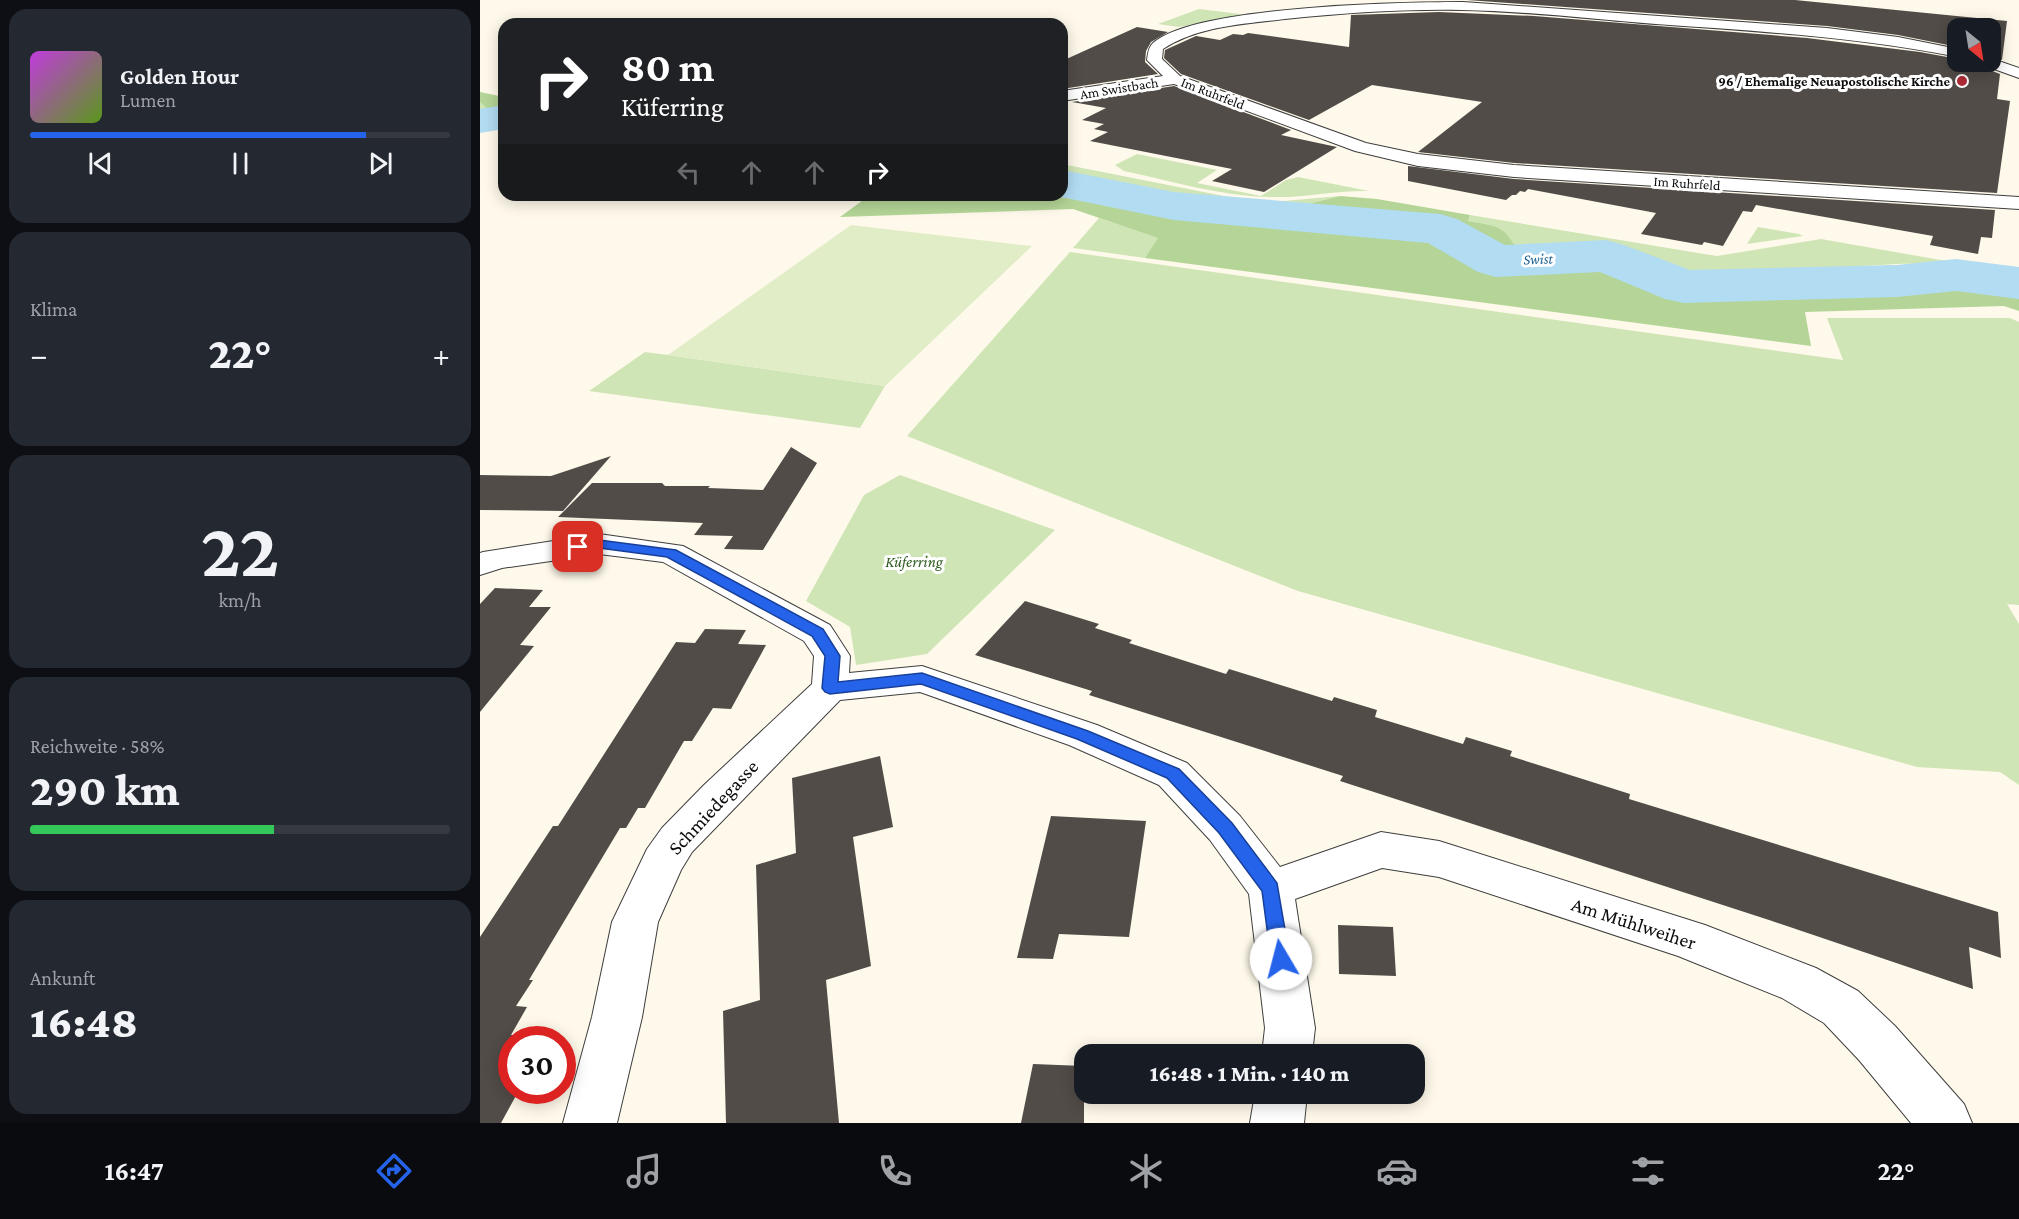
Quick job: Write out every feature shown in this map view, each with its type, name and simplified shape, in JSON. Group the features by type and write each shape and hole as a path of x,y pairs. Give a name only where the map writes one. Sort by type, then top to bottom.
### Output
{"street":[{"name":"Im Ruhrfeld","path":"1947,51 1898,41 1827,32 1423,5 1280,16 1200,29 1174,37 1157,47 1154,60 1175,79 1361,147 1418,160 1514,171 2019,203"},
{"path":"2001,67 2019,73"},
{"name":"Am Swistbach","path":"1068,95 1175,79"},
{"path":"480,564 599,544 671,553 817,633 832,656 830,688 922,679 1083,735 1173,774 1225,828 1271,889 1290,1028 1288,1044"},
{"name":"Schmiedegasse","path":"590,1123 617,1017 635,922 663,862 677,840 719,796 830,688"},
{"name":"Am Mühlweiher","path":"1271,889 1381,850 1439,859 1688,939 1799,983 1841,1007 1877,1043 1945,1123"},
{"path":"1277,1123 1280,1104"}],"green space":[{"path":"1199,9 1256,16 1179,27 1158,24"},
{"path":"480,92 498,96 498,110 488,110 480,102"},
{"path":"480,102 488,110 498,110 498,122 480,125"},
{"path":"1137,154 1217,170 1197,183 1261,196 1286,180 1298,177 1369,191 1285,197 1254,196 1179,184 1124,171 1115,165"},
{"path":"1068,165 1244,200 1272,202 1340,196 1283,210 1211,204 1068,175"},
{"path":"1068,175 1211,204 1283,210 1340,196 1377,199 1470,215 1468,221 1499,229 1522,249 1543,251 1590,245 1612,245 1624,247 1694,272 1746,274 1902,265 1980,268 2019,275 2019,311 2004,306 1805,312 1811,346 1145,258 1158,238 1073,209 840,217 862,201 1068,201"},
{"path":"1470,215 1717,256 1821,239 1992,269 1909,264 1730,274 1694,272 1623,247 1611,245 1589,245 1543,251 1521,248 1498,229 1468,221"},
{"path":"1099,218 1159,238 1145,258 1073,248"},
{"path":"851,225 1032,246 885,386 668,355"},
{"path":"1758,227 1799,234 1803,236 1747,244"},
{"path":"1070,252 1843,360 1827,318 2010,318 2019,322 2019,605 2007,604 2019,624 2019,785 2000,772 1917,767 1298,591 907,436"},
{"path":"645,352 885,386 860,428 589,391"},
{"name":"Küferring","path":"900,475 1055,530 927,654 856,665 850,627 806,601 864,495"}],"building":[{"path":"1467,0 1795,0 1977,18 1947,18 1947,45 1898,35 1827,26"},
{"path":"1439,12 1534,16 1807,38 1947,57 1947,72 1995,72 2000,74 1997,99 2010,101 1997,193 1514,163 1418,152 1482,102 1372,85 1309,120 1181,74 1164,58 1165,50 1196,36 1220,40 1233,34 1248,33 1349,47 1351,15"},
{"path":"2001,20 2007,21 2001,60"},
{"path":"1137,27 1168,32 1151,42 1146,51 1145,62 1158,74 1068,88 1068,58"},
{"path":"1174,86 1291,130 1281,135 1337,147 1264,192 1212,181 1232,169 1090,141 1108,132 1094,129 1104,124 1082,120 1106,108 1072,102"},
{"path":"1408,166 1514,179 1995,210 1992,238 1981,237 1978,254 1930,245 1933,236 1756,205 1752,212 1743,211 1723,246 1704,242 1702,245 1641,234 1656,213 1528,189 1506,200 1408,181"},
{"path":"791,447 817,463 763,550 724,549 733,536 694,535 703,523 558,517 592,483 662,483 665,486 710,486 708,488 763,490"},
{"path":"611,456 563,511 480,510 480,475 551,476"},
{"path":"495,588 543,590 529,607 551,607 520,645 534,646 480,712 480,604"},
{"path":"1025,601 1099,624 1095,628 1132,640 1129,643 1226,674 1229,669 1332,701 1334,697 1377,710 1375,717 1463,744 1466,737 1512,751 1510,756 1630,794 1629,799 1998,912 2001,958 1969,947 1973,989 1769,920 1340,781 1343,776 1089,695 1092,691 975,655"},
{"path":"705,629 746,630 738,644 766,645 731,709 713,708 692,741 684,741 645,808 638,808 626,828 620,828 529,980 533,980 516,1006 527,1007 516,1026 498,1026 498,1104 511,1104 501,1123 480,1123 480,937 553,826 558,826 676,642 695,643"},
{"path":"880,756 893,827 853,837 871,966 826,980 839,1123 726,1123 723,1011 760,1000 756,865 796,853 792,778"},
{"path":"1051,816 1146,821 1129,937 1059,934 1053,959 1017,958"},
{"path":"1338,925 1393,927 1396,976 1339,974"},
{"path":"1033,1064 1074,1066 1074,1104 1084,1104 1084,1123 1021,1123"}],"waterway":[{"name":"Swist","path":"480,121 498,118"},
{"name":"Swist","path":"1068,185 1174,206 1440,229 1496,261 1606,256 1684,287 1897,281 1956,275 2019,283"}],"place":[{"name":"96 / Ehemalige Neuapostolische Kirche","path":"1962,81"}],"route":[{"path":"578,547 599,544 671,553 805,626 817,633 832,656 830,688 922,679 1083,735 1173,774 1225,828 1271,889 1281,959"}]}
